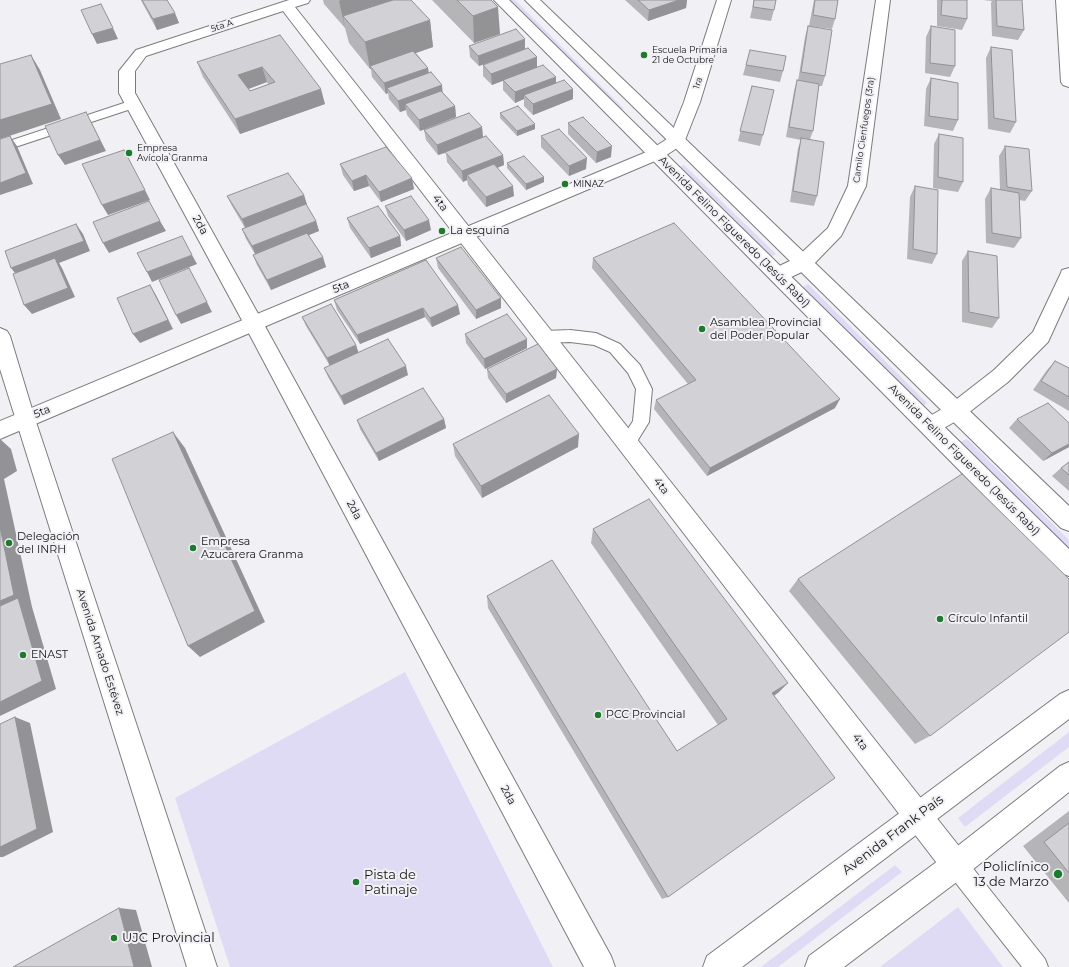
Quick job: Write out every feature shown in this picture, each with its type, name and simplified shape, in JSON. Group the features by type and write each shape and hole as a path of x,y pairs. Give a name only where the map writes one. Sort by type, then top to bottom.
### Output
{"street":[{"name":"Avenida Felino Figueredo (Jesús Rabí)","path":"500,0 1069,565"},
{"path":"532,0 1069,521"},
{"name":"1ra","path":"677,140 692,102 724,0"},
{"name":"Camilo Cienfuegos (3ra)","path":"778,276 803,263 835,232 857,186 883,0"},
{"path":"1063,0 1069,82"},
{"name":"5ta A","path":"141,53 295,3"},
{"name":"4ta","path":"295,3 465,235 956,865"},
{"name":"2da","path":"141,53 127,71 127,93 254,324 600,967"},
{"path":"656,154 677,140"},
{"name":"5ta","path":"0,430 656,154"},
{"path":"930,426 956,411 1001,376 1041,337 1069,275"},
{"name":"Avenida Amado Estévez","path":"0,336 25,419 202,967"},
{"name":"Avenida Frank País","path":"718,967 1069,703"},
{"path":"820,967 956,865 1069,775"}],"lane":[{"path":"0,148 133,104"},
{"path":"544,337 570,336 596,339 615,348 634,369 644,389 641,422 627,443"},
{"name":"4ta","path":"956,865 1037,967"}],"shaded area":[{"path":"510,0 515,0 624,109 621,110"},
{"path":"684,165 776,254 771,257 679,167"},
{"path":"808,284 927,403 923,406 803,287"},
{"path":"967,439 1069,540 1069,550 960,442"},
{"name":"Pista de Patinaje","path":"405,672 553,967 230,967 175,798"},
{"path":"1069,732 1069,747 965,827 958,818"},
{"path":"895,865 902,872 778,967 761,967"},
{"path":"958,907 1003,967 880,967"}],"building":[{"path":"142,0 167,0 175,13 153,19"},
{"path":"393,0 411,0 430,20 365,42 343,16"},
{"path":"457,0 491,0 498,7 473,16"},
{"path":"638,0 679,0 649,10"},
{"path":"754,0 776,0 774,10 753,7"},
{"path":"815,0 838,0 835,19 813,15"},
{"path":"942,0 967,0 967,19 941,15"},
{"path":"996,0 1022,0 1024,30 997,26"},
{"path":"101,4 113,28 92,34 81,10"},
{"path":"808,26 832,30 825,76 801,72"},
{"path":"931,26 955,30 955,66 930,63"},
{"path":"516,29 525,39 478,56 469,46"},
{"path":"280,35 321,89 235,119 197,62","holes":["262,67 275,82 250,91 238,75"]},
{"path":"991,47 1012,50 1016,122 994,118"},
{"path":"528,48 537,57 491,74 483,65"},
{"path":"750,50 786,56 783,71 746,65"},
{"path":"413,51 428,68 384,83 370,66"},
{"path":"31,55 52,104 0,120 0,64"},
{"path":"543,65 556,77 515,92 503,80"},
{"path":"431,72 442,85 398,101 387,88"},
{"path":"931,78 958,83 958,120 929,116"},
{"path":"564,80 573,89 533,104 524,95"},
{"path":"797,80 819,84 813,131 789,127"},
{"path":"752,86 774,90 763,135 740,131"},
{"path":"441,91 455,106 419,120 405,104"},
{"path":"518,106 535,124 517,131 500,113"},
{"path":"86,112 100,140 58,155 45,126"},
{"path":"469,113 482,127 437,145 424,130"},
{"path":"583,117 612,146 597,152 568,123"},
{"path":"559,129 587,158 569,166 541,136"},
{"path":"939,134 963,138 963,182 938,177"},
{"path":"10,136 26,173 0,183 0,139"},
{"path":"486,136 503,155 462,171 445,152"},
{"path":"801,138 824,142 817,196 793,191"},
{"path":"1005,146 1029,149 1032,191 1007,187"},
{"path":"386,147 412,178 379,192 366,175 352,181 340,164"},
{"path":"124,150 145,190 102,205 82,164"},
{"path":"524,156 544,177 526,184 507,163"},
{"path":"494,164 513,186 486,197 467,175"},
{"path":"288,173 304,195 242,219 227,196"},
{"path":"915,186 938,190 937,254 913,249"},
{"path":"991,188 1019,193 1021,238 992,233"},
{"path":"411,196 429,220 404,230 385,206"},
{"path":"149,201 160,221 103,243 93,222"},
{"path":"306,204 316,221 252,246 242,229"},
{"path":"378,206 400,236 369,248 347,218"},
{"name":"Asamblea Provincial del Poder Popular","path":"674,223 840,399 710,468 656,400 696,380 593,258"},
{"path":"76,224 84,241 11,268 5,251"},
{"path":"307,233 323,257 267,280 253,255"},
{"path":"182,236 192,255 147,272 137,253"},
{"path":"461,247 501,298 476,310 436,258"},
{"path":"968,251 997,256 999,318 969,312"},
{"path":"55,258 68,288 24,305 13,274"},
{"path":"426,260 458,305 430,318 423,308 357,335 334,300"},
{"path":"189,268 207,302 176,315 159,280"},
{"path":"150,285 168,320 133,334 117,298"},
{"path":"331,304 356,345 327,358 302,317"},
{"path":"507,314 527,339 484,359 465,334"},
{"path":"388,339 406,366 341,396 324,368"},
{"path":"538,344 557,369 506,394 487,369"},
{"path":"1055,361 1069,368 1069,397 1041,381"},
{"path":"423,388 444,419 376,453 357,420"},
{"path":"549,395 579,434 481,486 453,444"},
{"path":"1048,403 1069,423 1069,444 1052,453 1017,419"},
{"name":"Empresa Azucarera Granma","path":"173,432 255,611 188,646 112,459"},
{"path":"1069,462 1069,475 1061,468"},
{"name":"Círculo Infantil","path":"962,474 1069,579 1069,632 930,736 798,579"},
{"name":"PCC Provincial","path":"649,499 788,683 772,693 835,778 668,897 487,596 552,560 677,751 727,719 593,529"},
{"path":"0,527 14,595 0,601"},
{"name":"ENAST","path":"18,598 42,681 0,702 0,606"},
{"path":"15,717 37,829 0,847 0,724"},
{"path":"1069,823 1069,873 1044,842"},
{"name":"UJC Provincial","path":"119,908 134,967 13,967"}],"place":[{"name":"Escuela Primaria 21 de Octubre","path":"644,55"},
{"name":"Empresa Avícola Granma","path":"129,153"},
{"name":"MINAZ","path":"565,184"},
{"name":"La esquina","path":"442,231"},
{"name":"Asamblea Provincial del Poder Popular","path":"702,329"},
{"name":"Delegación del INRH","path":"9,543"},
{"name":"Empresa Azucarera Granma","path":"193,548"},
{"name":"Círculo Infantil","path":"940,619"},
{"name":"ENAST","path":"23,655"},
{"name":"PCC Provincial","path":"598,715"},
{"name":"Policlínico 13 de Marzo","path":"1058,874"},
{"name":"Pista de Patinaje","path":"356,882"},
{"name":"UJC Provincial","path":"114,938"}]}
